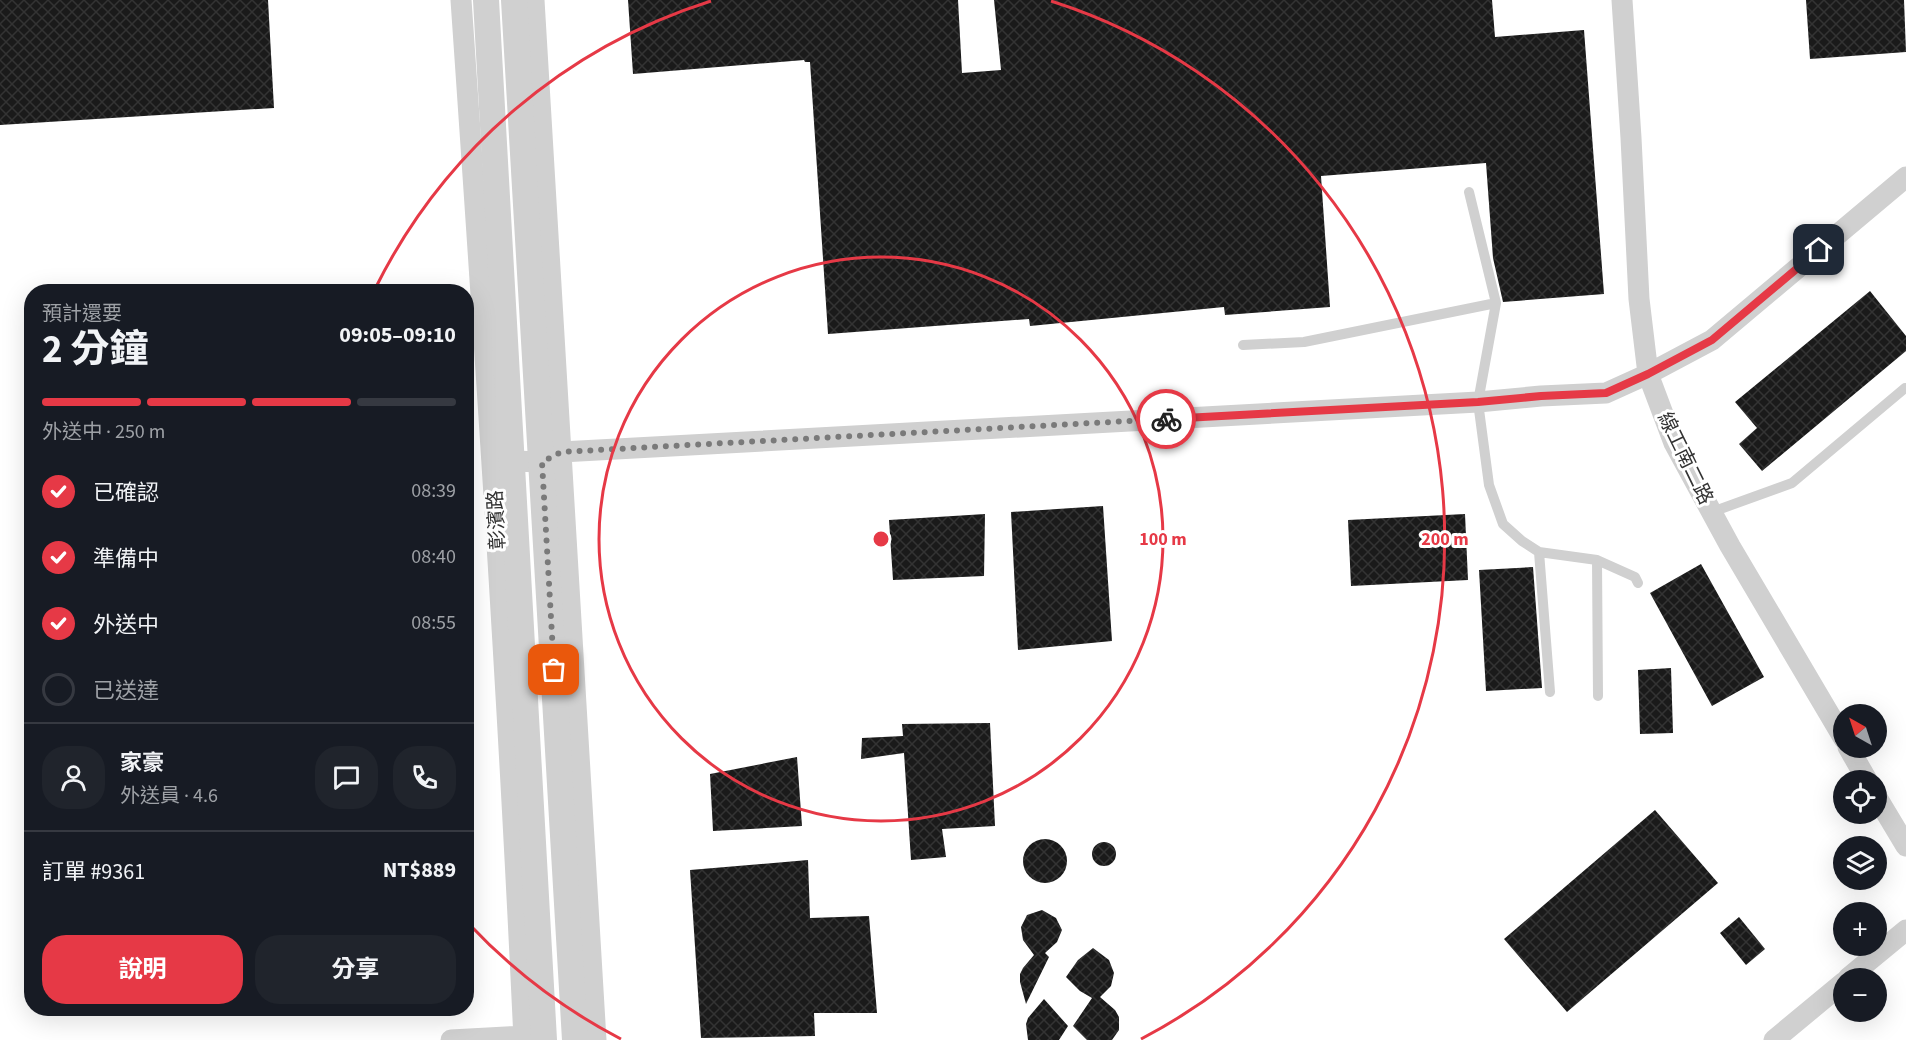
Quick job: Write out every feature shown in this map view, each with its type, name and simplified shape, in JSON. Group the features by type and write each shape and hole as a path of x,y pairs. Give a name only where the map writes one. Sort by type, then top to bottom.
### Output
{"street":[{"name":"彰濱路","path":"461,0 503,464"},
{"name":"彰濱路","path":"486,0 503,464 531,1039"},
{"path":"514,0 596,1040"},
{"path":"534,0 575,1040"},
{"name":"線工南二路","path":"1622,0 1639,299 1648,374 1674,443 1833,720"},
{"path":"503,464 551,457 1606,393 1712,340 1906,177"},
{"path":"1887,814 1906,846"},
{"path":"1860,968 1906,930"},
{"path":"1773,1040 1833,991"},
{"path":"450,1040 531,1039"}],"lane":[{"path":"1469,192 1496,303 1478,402 1489,485 1503,524 1522,542 1539,552 1597,560 1635,576 1638,583"},
{"path":"1243,345 1304,342 1496,303"},
{"path":"1712,512 1792,483 1905,388"},
{"path":"1539,552 1550,692"},
{"path":"1597,560 1598,696"}],"building":[{"path":"0,0 268,0 274,108 0,125"},
{"path":"628,0 958,0 962,73 1001,70 994,0 1492,0 1495,37 1584,30 1604,294 1503,302 1493,258 1486,163 1321,176 1330,307 1225,315 1224,307 1030,326 1029,319 828,334 810,62 804,60 633,74"},
{"path":"1806,0 1904,0 1906,52 1810,59"},
{"path":"1870,291 1906,336 1906,351 1762,471 1739,444 1757,428 1735,402"},
{"path":"1103,506 1112,641 1018,650 1011,512"},
{"path":"985,514 984,576 893,580 889,520"},
{"path":"1465,514 1468,580 1351,586 1348,520"},
{"path":"1701,564 1764,677 1712,706 1650,593"},
{"path":"1533,567 1542,688 1486,691 1479,570"},
{"path":"1671,668 1673,733 1640,734 1638,670"},
{"path":"990,723 995,826 942,829 946,857 911,860 904,753 861,759 862,738 903,736 902,724"},
{"path":"797,757 802,826 713,831 710,774"},
{"path":"1655,810 1718,883 1567,1012 1504,939"},
{"path":"1045,839 1054,840 1061,845 1066,852 1066,870 1061,877 1054,882 1045,883 1036,882 1029,877 1024,870 1023,861 1024,852 1029,845 1036,840"},
{"path":"1104,842 1109,843 1115,849 1115,859 1109,865 1104,866 1099,865 1093,859 1092,854 1093,849 1099,843"},
{"path":"808,860 810,918 869,916 877,1013 814,1013 815,1036 701,1038 690,870"},
{"path":"1042,910 1056,918 1062,930 1057,942 1045,953 1049,957 1026,1004 1020,974 1034,955 1023,940 1021,927 1027,915"},
{"path":"1739,917 1765,949 1746,965 1720,933"},
{"path":"1093,948 1109,960 1114,973 1111,986 1100,997 1115,1010 1119,1017 1119,1030 1112,1040 1087,1040 1073,1026 1092,998 1080,991 1066,977 1078,960"},
{"path":"1044,999 1068,1026 1059,1040 1028,1040 1026,1024 1028,1018"}],"way so far":[{"path":"554,670 542,462 561,452 1166,419"}],"route":[{"path":"1166,419 1606,393 1712,340 1819,250"}]}
